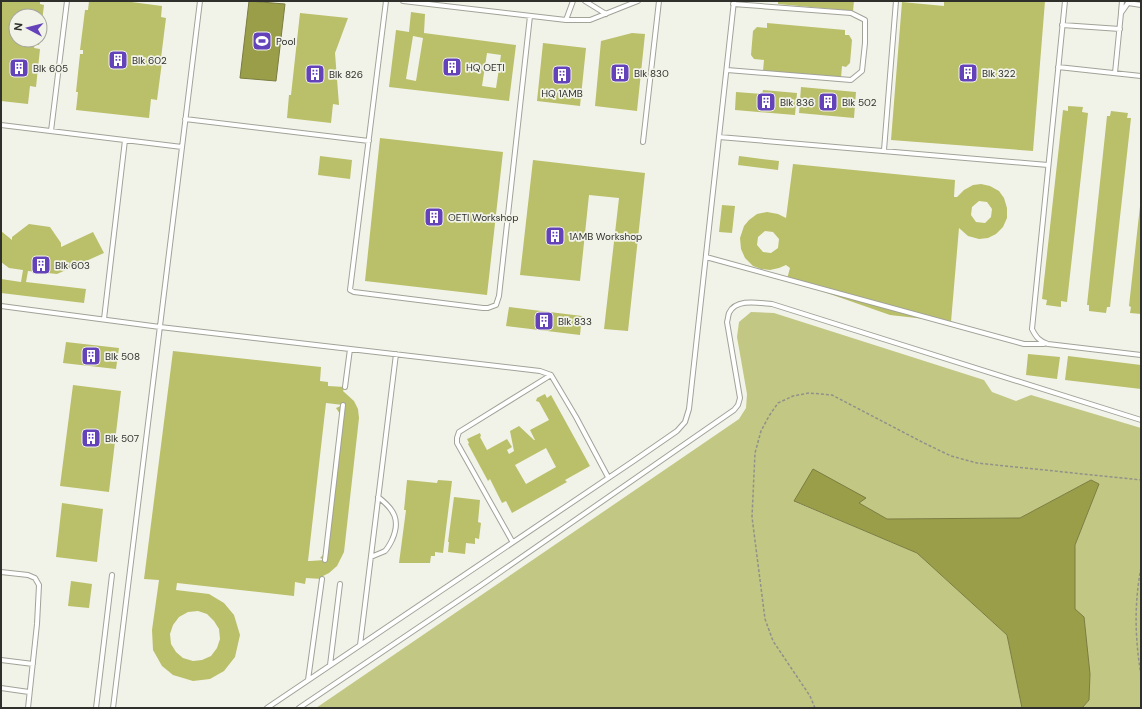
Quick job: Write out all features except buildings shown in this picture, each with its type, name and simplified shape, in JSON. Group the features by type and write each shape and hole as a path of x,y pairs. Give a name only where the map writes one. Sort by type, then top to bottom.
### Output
{"lane":[{"path":"51,131 67,1"},
{"path":"113,708 200,1"},
{"path":"386,1 350,290 354,292 483,308 493,307 498,302 530,16"},
{"path":"404,1 444,3 566,20 590,20 638,1"},
{"path":"566,20 573,1"},
{"path":"585,1 606,14"},
{"path":"643,142 659,1"},
{"path":"884,150 896,1"},
{"path":"1048,344 1041,342 1036,337 1032,329 1065,1"},
{"path":"1115,73 1122,1"},
{"path":"267,708 512,541 677,431 685,422 689,409 727,70 733,2 851,13 864,20 865,43 862,70 851,80 727,70"},
{"path":"1121,13 1128,3 1141,4"},
{"path":"1062,25 1120,29"},
{"path":"1058,67 1141,76"},
{"path":"185,119 369,141"},
{"path":"1,125 182,146"},
{"path":"719,137 1048,165"},
{"path":"104,319 125,140"},
{"path":"706,257 1024,344 1048,344 1141,355"},
{"path":"299,708 480,586 734,410 738,405 740,398 727,322 729,312 735,305 746,303 772,304 1141,420"},
{"path":"1,306 160,327 540,371 551,374 608,477"},
{"path":"345,387 350,349"},
{"path":"360,645 396,354"},
{"path":"512,541 457,443 457,438 459,432 551,374"},
{"path":"325,560 343,405"},
{"path":"371,557 385,550 389,545 396,529 395,515 392,509 378,497"},
{"path":"1,578 1,572 28,575 35,578 39,585 37,624 28,708"},
{"path":"96,708 112,575"},
{"path":"308,680 322,579"},
{"path":"330,665 340,584"},
{"path":"1,660 33,664"},
{"path":"1,688 29,692"}],"path":[{"path":"815,708 810,696 773,641 765,619 752,517 755,453 761,431 778,403 793,396 808,393 832,396 951,456 970,461 1033,469 1141,480"},
{"path":"1141,568 1138,586 1136,624 1141,675"}],"shaded area":[{"name":"Pool","path":"249,1 285,4 276,81 240,78"},
{"path":"751,312 774,313 984,380 992,392 1016,401 1031,395 1141,428 1141,708 1082,708 1089,700 1075,609 1075,545 1099,484 1091,480 1020,518 887,519 858,503 865,498 795,502 917,553 1007,635 1022,708 316,708 739,419 746,408 747,394 737,337 739,322"},
{"path":"813,469 866,498 859,503 887,519 1020,518 1091,480 1099,484 1075,545 1075,609 1084,617 1090,674 1089,700 1082,708 1022,708 1007,635 917,553 794,501"}],"place":[{"name":"Pool","path":"262,41"},
{"name":"Blk 602","path":"118,60"},
{"name":"HQ OETI","path":"452,67"},
{"name":"Blk 605","path":"19,68"},
{"name":"Blk 830","path":"620,73"},
{"name":"Blk 322","path":"968,73"},
{"name":"Blk 826","path":"315,74"},
{"name":"HQ 1AMB","path":"562,75"},
{"name":"Blk 836","path":"766,102"},
{"name":"Blk 502","path":"828,102"},
{"name":"OETI Workshop","path":"434,217"},
{"name":"1AMB Workshop","path":"555,236"},
{"name":"Blk 603","path":"41,265"},
{"name":"Blk 833","path":"544,321"},
{"name":"Blk 508","path":"91,356"},
{"name":"Blk 507","path":"91,438"}]}
